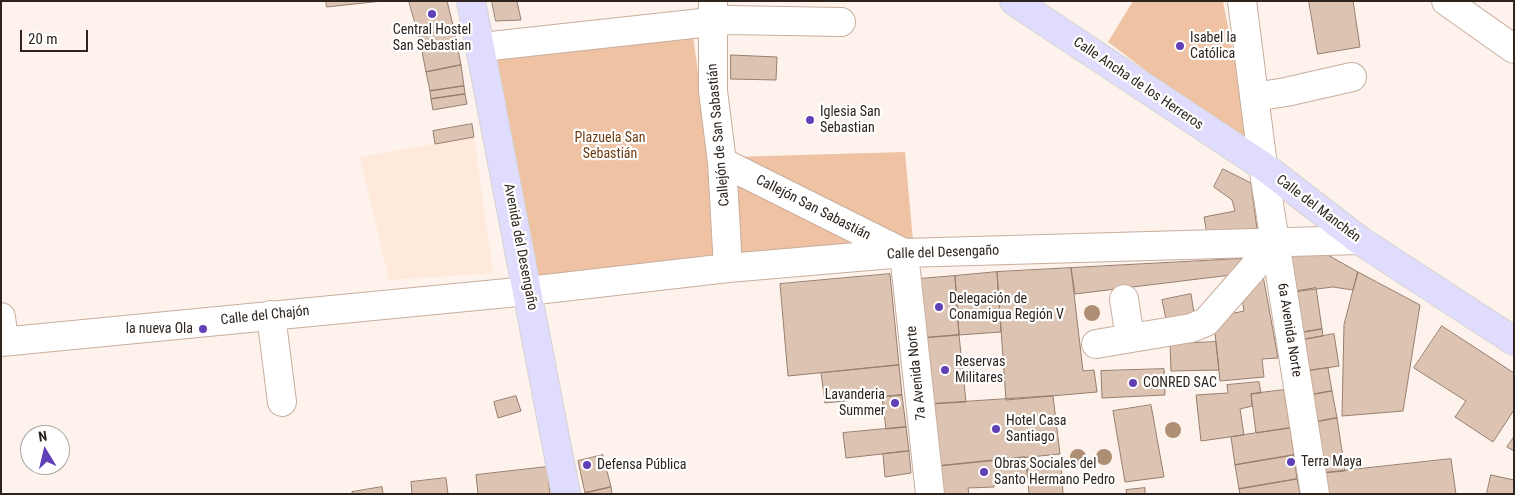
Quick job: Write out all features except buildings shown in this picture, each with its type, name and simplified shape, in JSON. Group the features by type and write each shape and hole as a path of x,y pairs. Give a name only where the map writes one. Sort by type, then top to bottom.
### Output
{"main road":[{"name":"Avenida del Desengaño","path":"471,1 482,47 566,494"},
{"name":"Calle Ancha de los Herreros","path":"1014,1 1263,166"},
{"name":"Calle del Manchén","path":"1263,166 1359,240 1514,341"}],"street":[{"name":"Calle del Manchén","path":"1242,1 1263,166"},
{"path":"1446,1 1511,41"},
{"path":"482,47 713,11 729,20 841,22"},
{"name":"Callejón de San Sabastián","path":"713,11 713,91 722,162 728,268"},
{"path":"1254,97 1352,77"},
{"name":"Callejón San Sabastián","path":"722,162 904,253"},
{"name":"6a Avenida Norte","path":"1263,166 1315,494"},
{"name":"Calle del Desengaño","path":"528,291 728,268 904,253 1359,240"},
{"path":"1096,344 1191,328 1206,322 1276,242"},
{"name":"7a Avenida Norte","path":"904,253 930,494"},
{"name":"Calle del Chajón","path":"2,333 271,316 528,291"},
{"path":"1124,299 1130,338"},
{"path":"271,316 282,402"}],"shaded area":[{"path":"474,137 493,273 389,280 360,157"}],"green space":[{"path":"1133,1 1223,1 1252,150 1108,42"},
{"name":"Plazuela San Sebastián","path":"693,35 722,254 536,278 493,56"},
{"path":"905,152 914,252 731,157"},
{"path":"729,174 882,249 735,257"}],"place":[{"name":"Central Hostel San Sebastian","path":"432,14"},
{"name":"Isabel la Católica","path":"1180,46"},
{"name":"Iglesia San Sebastian","path":"810,120"},
{"name":"Delegación de Conamigua Región V","path":"939,307"},
{"name":"la nueva Ola","path":"203,329"},
{"name":"Reservas Militares","path":"945,370"},
{"name":"CONRED SAC","path":"1133,383"},
{"name":"Lavanderia Summer","path":"895,403"},
{"name":"Hotel Casa Santiago","path":"996,429"},
{"name":"Terra Maya","path":"1291,462"},
{"name":"Defensa Pública","path":"587,465"},
{"name":"Obras Sociales del Santo Hermano Pedro","path":"984,472"}]}
